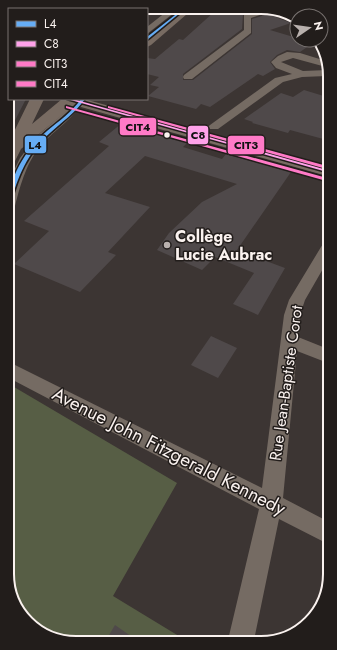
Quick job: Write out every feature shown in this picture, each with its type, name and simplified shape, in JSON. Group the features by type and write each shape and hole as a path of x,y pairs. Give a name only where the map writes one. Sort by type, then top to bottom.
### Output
{"main road":[{"path":"148,27 164,14"},
{"path":"148,43 182,14"},
{"path":"14,139 35,100"},
{"path":"14,143 76,100 323,170"},
{"path":"115,100 323,158"}],"street":[{"path":"148,31 169,14"},
{"path":"148,38 178,14"},
{"path":"188,78 248,31 247,17 255,14"},
{"path":"302,74 279,66 276,62 285,55 294,54 322,63"},
{"path":"214,127 275,82 284,78 302,74 323,73"},
{"path":"14,185 30,152 38,140 77,109 76,100"},
{"path":"270,154 323,165"},
{"name":"Rue Jean-Baptiste Corot","path":"243,636 271,504 292,315 297,300 323,256"},
{"path":"289,341 323,354"},
{"name":"Avenue John Fitzgerald Kennedy","path":"14,372 323,530"}],"green space":[{"path":"14,387 177,483 113,596 179,636 76,636 60,634 45,628 38,623 29,615 20,602 15,586 14,574"}],"building":[{"path":"212,14 243,14 242,29 183,74 183,80 193,80 252,34 252,19 267,14 289,22 289,24 270,30 289,36 289,48 306,48 300,52 287,50 277,55 270,62 275,69 263,76 258,74 210,107 201,104 196,109 148,96 159,87 150,85 159,77 148,74 148,58 155,59 179,39 183,40"},
{"path":"304,90 323,96 323,139 290,130 288,133 252,123 253,122 244,119 281,93 293,97"},
{"path":"14,100 25,100 14,122"},
{"path":"122,123 188,142 183,147 222,159 226,154 291,172 237,250 285,268 258,315 233,304 254,273 215,257 202,270 157,250 169,233 202,202 237,184 145,156 105,193 150,207 108,252 116,255 80,292 14,264 49,231 24,221 109,146 99,142"},
{"path":"211,336 237,348 218,378 191,365"},
{"path":"115,625 131,636 109,636"}],"transit line":[{"name":"L4","path":"148,38 178,14"},
{"name":"C8","path":"73,100 323,170"},
{"name":"L4","path":"14,186 25,159 30,151 48,132 70,115 82,100"},
{"name":"CIT4","path":"67,107 323,178"},
{"name":"CIT3","path":"109,107 323,166"}],"place":[{"name":"Collège Lucie Aubrac","path":"167,245"}]}
